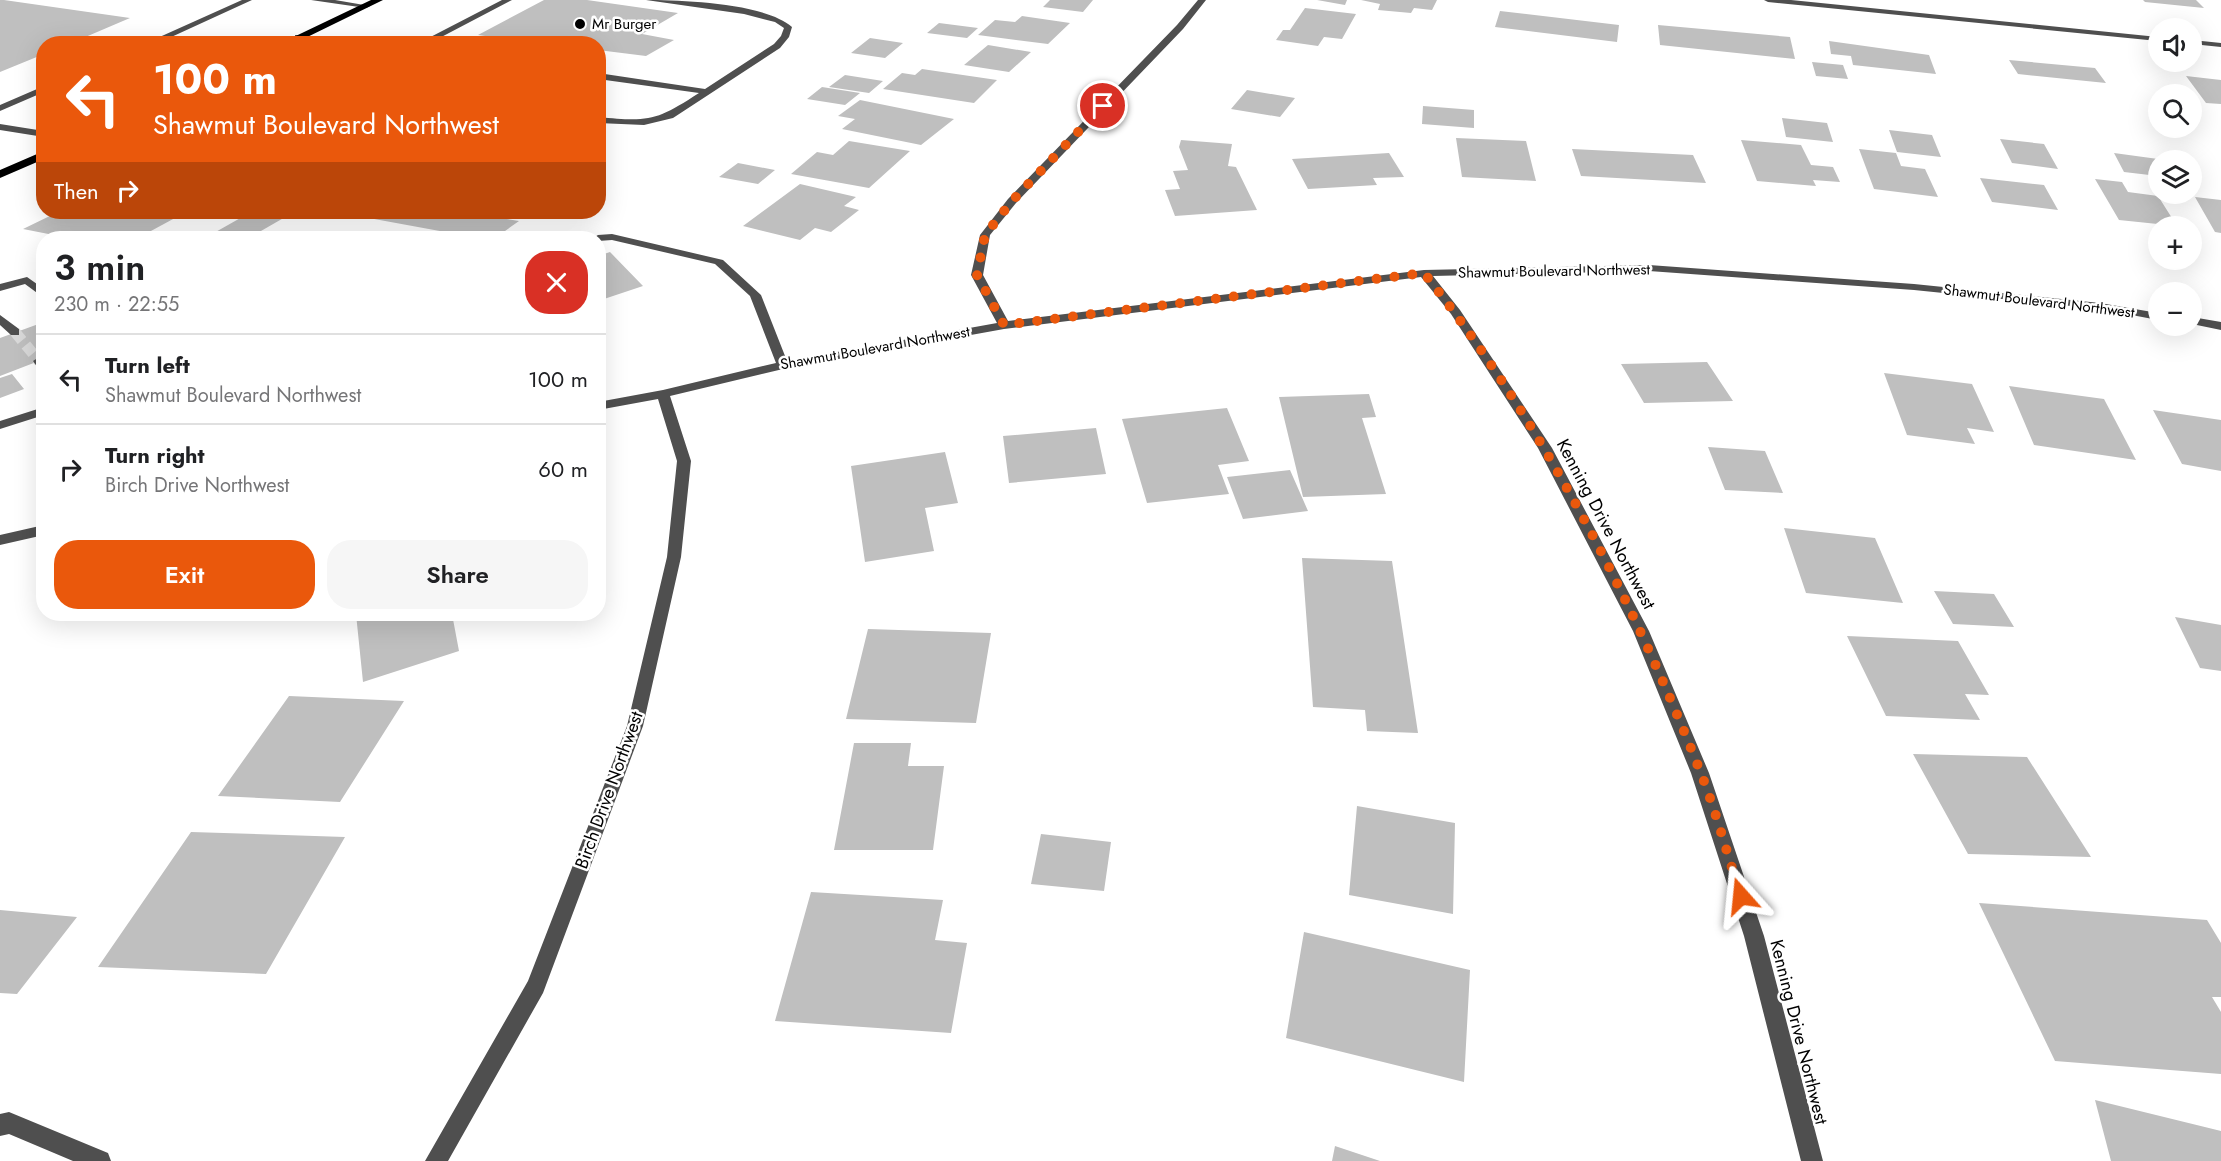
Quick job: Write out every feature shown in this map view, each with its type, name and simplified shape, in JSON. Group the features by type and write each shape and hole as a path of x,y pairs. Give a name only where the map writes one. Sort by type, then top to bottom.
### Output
{"highway":[{"path":"300,36 378,0"},
{"path":"0,174 36,158"}],"street":[{"path":"166,36 248,0"},
{"path":"315,0 366,6"},
{"path":"437,36 508,0"},
{"path":"606,121 629,123 659,121 708,93 777,46 785,37 788,27 780,21 758,15 650,0"},
{"path":"1004,325 977,275 985,235 1012,201 1180,27 1202,0"},
{"path":"1768,0 2148,38"},
{"path":"2202,43 2221,45"},
{"path":"606,77 708,93"},
{"path":"0,108 36,92"},
{"path":"0,127 36,133"},
{"path":"606,237 719,262 755,295 783,365"},
{"name":"Shawmut Boulevard Northwest","path":"606,404 783,365 1004,325 1424,273 1649,268 1914,286 2100,306 2148,314"},
{"name":"Kenning Drive Northwest","path":"1424,273 1456,312 1545,448 1641,631 1700,773 1754,936 1812,1161"},
{"path":"0,288 27,280 36,288"},
{"path":"0,319 15,333"},
{"path":"2202,323 2221,326"},
{"name":"Birch Drive Northwest","path":"436,1161 536,986 635,726 674,557 684,461 663,393"},
{"path":"0,425 36,414"},
{"path":"0,540 36,532"},
{"path":"0,1125 9,1123 100,1161"}],"building":[{"path":"0,0 130,18 88,36 36,36 36,57 0,72"},
{"name":"Mr Burger","path":"544,0 587,0 678,13 642,34 674,40 646,56 606,51 606,36 478,35"},
{"path":"1050,0 1093,0 1083,12 1043,7"},
{"path":"1317,0 1347,0 1345,5"},
{"path":"1361,0 1437,0 1432,10 1414,8 1411,13 1378,10 1380,4"},
{"path":"2143,0 2196,0 2204,8 2145,2"},
{"path":"1305,8 1356,14 1342,39 1324,37 1318,46 1276,40 1283,30 1290,30"},
{"path":"1500,11 1619,25 1617,42 1495,27"},
{"path":"1022,16 1070,23 1048,44 978,35 995,20 1015,22"},
{"path":"939,23 978,28 967,38 927,33"},
{"path":"1658,25 1790,37 1795,59 1660,45"},
{"path":"870,38 903,43 885,58 851,53"},
{"path":"1829,41 1929,55 1936,74 1853,65 1851,56 1831,54"},
{"path":"988,45 1031,52 1009,72 964,65"},
{"path":"2009,60 2095,68 2106,83 2018,74"},
{"path":"1812,62 1843,65 1848,79 1816,76"},
{"path":"922,69 997,80 974,103 883,89 902,73 915,75"},
{"path":"845,75 883,81 869,93 829,87"},
{"path":"2186,76 2221,80 2221,104 2206,103 2202,98 2202,84 2192,84"},
{"path":"822,87 860,93 845,105 807,99"},
{"path":"1247,90 1295,98 1280,117 1231,109"},
{"path":"860,100 954,119 921,145 842,129 855,119 838,116"},
{"path":"1423,106 1474,110 1474,128 1422,124"},
{"path":"1782,118 1827,123 1833,142 1786,137"},
{"path":"1889,130 1932,135 1941,157 1897,152"},
{"path":"1456,138 1526,141 1536,181 1462,177"},
{"path":"2000,139 2044,144 2058,169 2012,163"},
{"path":"1181,140 1232,144 1228,166 1236,167 1257,210 1175,216 1165,190 1180,189 1173,171 1188,170 1179,147"},
{"path":"1741,140 1801,145 1811,165 1833,167 1840,182 1813,180 1816,186 1757,181"},
{"path":"849,141 910,151 869,188 791,174 817,152 833,155"},
{"path":"1572,149 1693,155 1706,183 1581,176"},
{"path":"1859,149 1896,153 1901,166 1925,169 1938,197 1874,189"},
{"path":"1389,153 1404,177 1373,178 1377,185 1308,189 1292,159"},
{"path":"2114,153 2148,158 2148,175 2124,172"},
{"path":"738,163 775,170 758,184 719,177"},
{"path":"1980,178 2044,185 2058,210 1992,202"},
{"path":"2095,179 2122,182 2128,192 2148,195 2148,204 2163,204 2171,216 2148,216 2148,223 2119,220"},
{"path":"800,184 856,197 844,206 859,210 831,232 815,228 800,240 743,226"},
{"path":"2202,198 2221,200 2221,233 2215,232 2199,204 2202,204"},
{"path":"44,219 173,219 151,231 36,232 23,229"},
{"path":"239,219 282,219 261,231 217,231"},
{"path":"374,219 507,219 519,221 505,231 440,231"},
{"path":"610,252 643,286 606,298 606,253"},
{"path":"36,325 36,362 0,376 0,338"},
{"path":"1707,362 1733,401 1644,403 1621,364"},
{"path":"1884,373 1972,384 1994,432 1967,428 1975,444 1907,435"},
{"path":"12,374 24,389 0,398 0,378"},
{"path":"2009,386 2104,399 2136,460 2034,445"},
{"path":"1369,394 1376,417 1362,418 1386,494 1303,497 1279,397"},
{"path":"1227,408 1249,461 1218,465 1229,494 1147,503 1122,419"},
{"path":"2153,410 2221,420 2221,471 2182,464"},
{"path":"1096,428 1106,474 1009,483 1003,436"},
{"path":"1708,447 1765,451 1783,493 1725,490"},
{"path":"945,452 958,503 925,508 934,551 865,562 851,466"},
{"path":"1290,470 1308,511 1243,519 1227,477"},
{"path":"1784,528 1875,538 1903,603 1806,593"},
{"path":"1302,558 1392,561 1418,733 1367,731 1365,710 1313,707"},
{"path":"1934,591 1994,594 2014,627 1953,624"},
{"path":"2175,617 2221,625 2221,671 2200,668"},
{"path":"357,621 453,621 459,651 363,682"},
{"path":"868,629 991,633 976,723 846,719"},
{"path":"1847,636 1958,641 1989,695 1965,694 1980,720 1886,716"},
{"path":"289,696 404,701 340,802 218,796"},
{"path":"854,743 911,743 908,766 944,766 933,850 834,850"},
{"path":"1913,754 2027,757 2091,857 1968,854"},
{"path":"1357,806 1455,823 1453,914 1349,895"},
{"path":"191,832 345,837 266,974 98,967"},
{"path":"1041,834 1111,842 1104,891 1031,884"},
{"path":"811,892 943,900 935,940 967,943 951,1033 775,1021"},
{"path":"1979,903 2207,920 2221,943 2221,997 2212,997 2221,1012 2221,1074 2055,1061"},
{"path":"0,910 77,917 17,994 0,993"},
{"path":"1304,932 1470,970 1464,1082 1286,1038"},
{"path":"2095,1100 2221,1131 2221,1161 2111,1161"},
{"path":"1335,1146 1380,1161 1332,1161"}],"tunnel":[{"path":"15,332 36,357"}],"place":[{"name":"Mr Burger","path":"580,24"}],"route":[{"path":"1103,106 1012,201 985,235 977,275 1004,325 1424,273 1456,312 1545,448 1641,631 1700,773 1741,896"}]}
